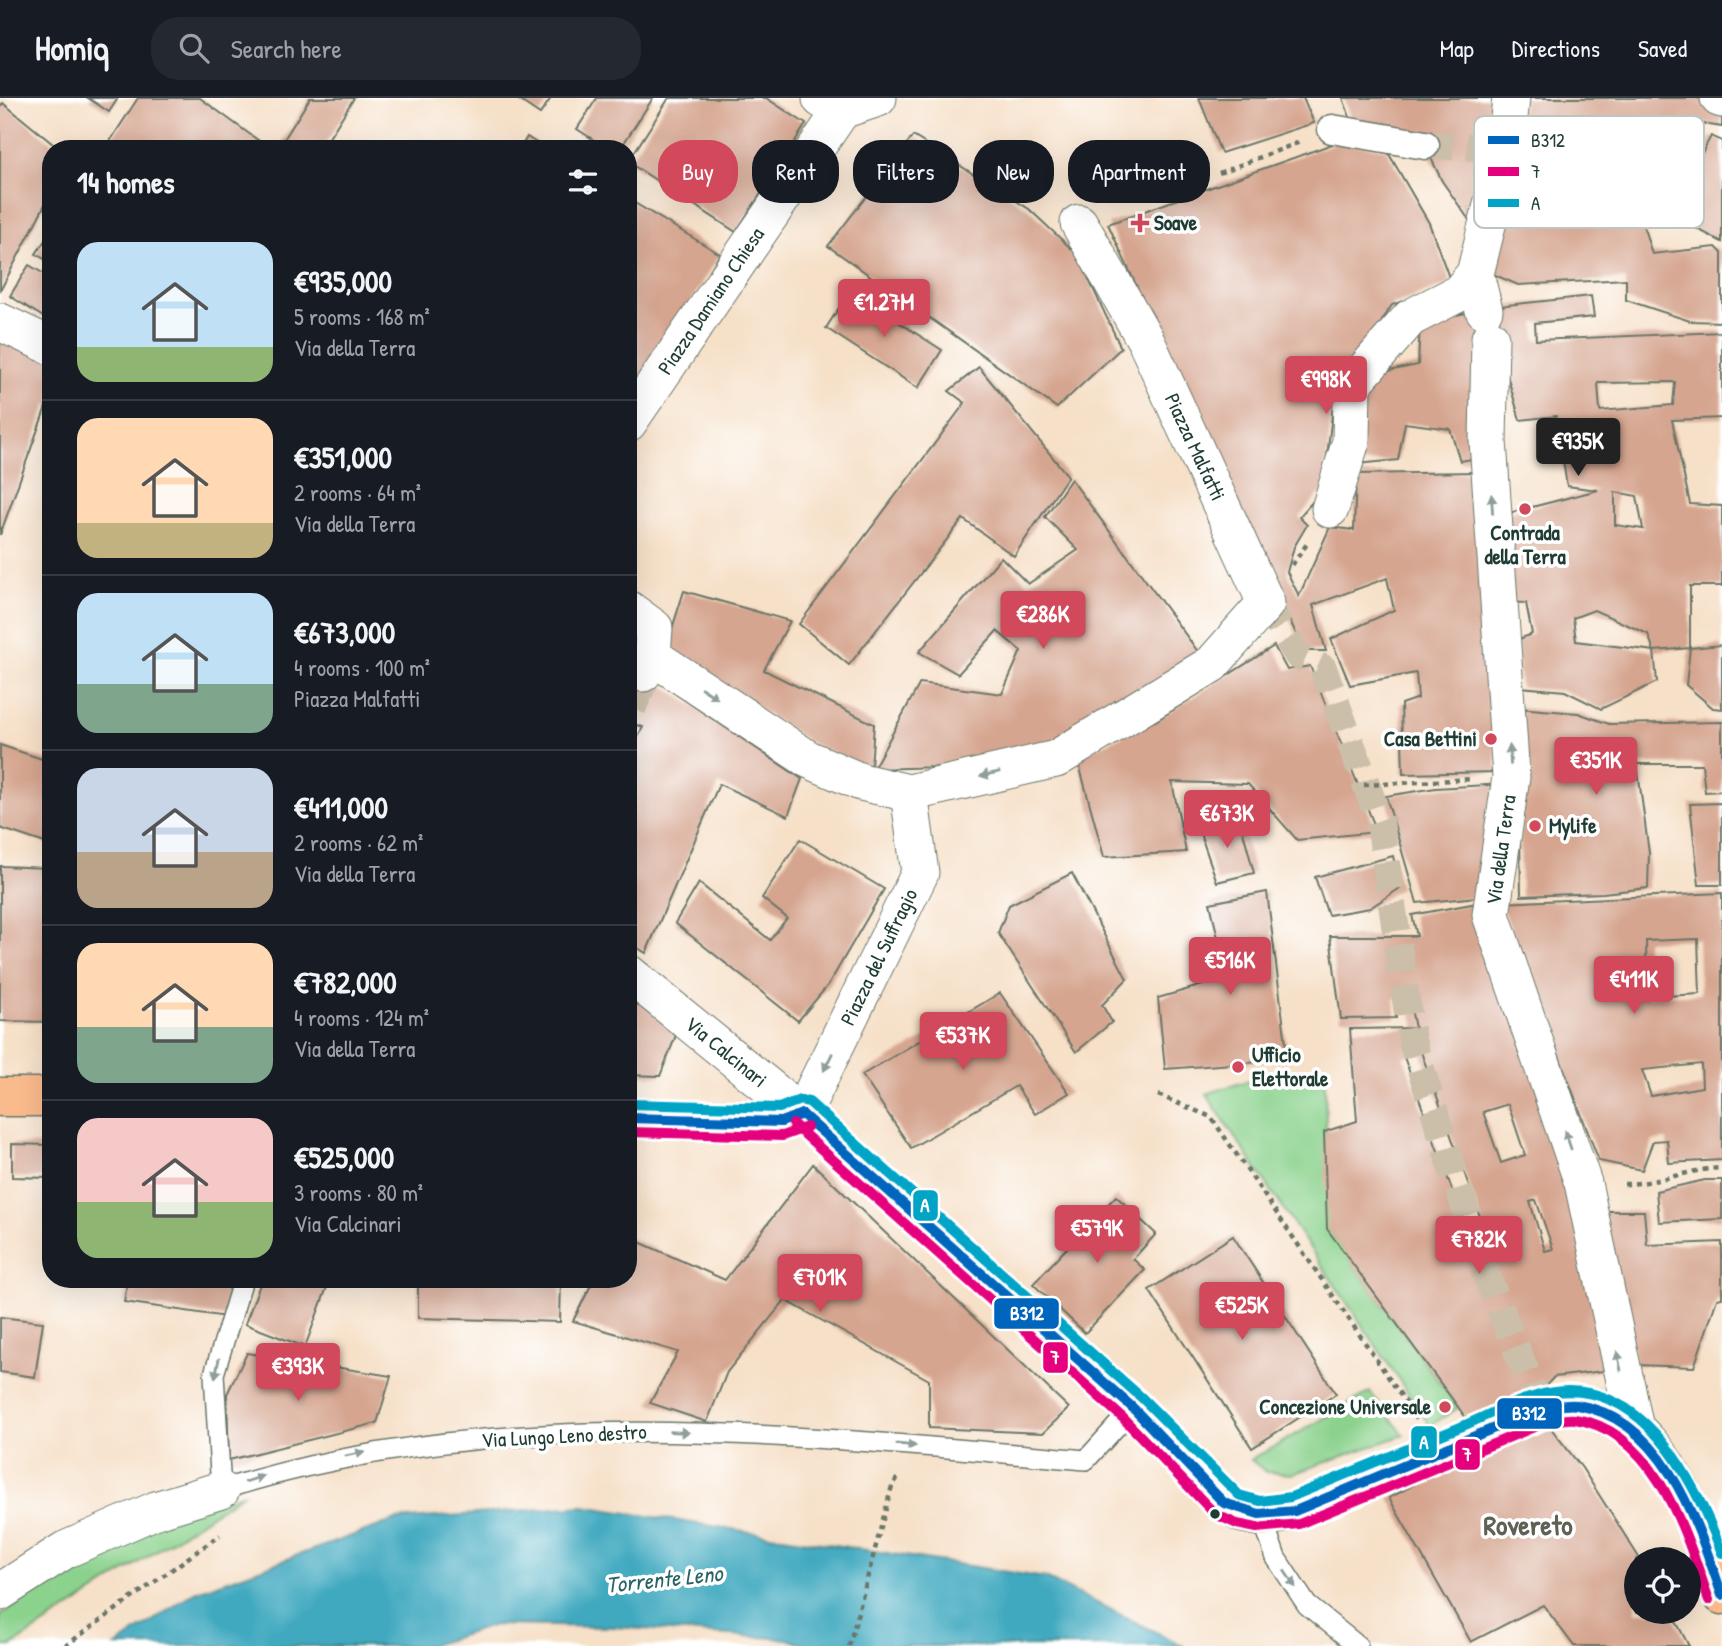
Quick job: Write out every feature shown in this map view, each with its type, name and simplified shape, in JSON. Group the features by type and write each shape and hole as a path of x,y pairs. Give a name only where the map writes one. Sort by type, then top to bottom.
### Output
{"main road":[{"path":"0,1097 42,1097"},
{"path":"637,1118 762,1123 781,1122 802,1114"},
{"name":"Via Calcinari","path":"802,1114 1133,1408 1224,1503 1242,1514 1262,1517"},
{"path":"1262,1517 1295,1511 1488,1432 1550,1403 1605,1412 1634,1427 1665,1463 1699,1534 1722,1595"}],"street":[{"path":"830,111 878,98"},
{"name":"Via della Terra","path":"1505,116 1511,98"},
{"name":"Piazza Damiano Chiesa","path":"637,409 830,111"},
{"path":"1332,129 1426,145"},
{"name":"Piazza Malfatti","path":"909,793 1056,759 1212,664 1266,603 1146,341 1079,223"},
{"name":"Via della Terra","path":"1482,228 1475,274 1486,324 1488,441 1511,776 1491,915 1583,1183 1634,1427"},
{"path":"1330,509 1352,441 1352,385 1410,318 1459,293 1475,274"},
{"path":"0,322 42,342"},
{"path":"637,616 654,628 648,664 808,759 861,782 909,793"},
{"name":"Piazza del Suffragio","path":"802,1114 920,873 909,793"},
{"name":"Via Calcinari","path":"637,980 802,1114"},
{"name":"Via Lungo Leno destro","path":"0,1592 65,1550 156,1510 221,1490"}],"lane":[{"path":"221,1490 214,1374 240,1288"},
{"name":"Via Lungo Leno destro","path":"221,1490 288,1468 374,1450 503,1437 640,1430 854,1439 1086,1460 1133,1408"},
{"path":"1262,1517 1276,1558 1307,1605 1358,1646"}],"path":[{"path":"1219,173 1332,129"},
{"path":"1364,785 1511,776"},
{"path":"1158,1094 1211,1117 1423,1428"},
{"path":"1583,1183 1648,1184 1700,1168 1722,1168"},
{"path":"849,1646 892,1486"},
{"path":"65,1646 228,1527"}],"green space":[{"path":"1256,1078 1325,1080 1328,1229 1458,1408 1430,1426 1206,1094"},
{"path":"1370,1392 1404,1435 1292,1474 1266,1472 1251,1460"},
{"path":"244,1493 12,1646 0,1646 0,1616 79,1561 167,1518"}],"water":[{"name":"Torrente Leno","path":"583,1506 1046,1578 1184,1646 809,1646 787,1639 614,1627 494,1625 429,1646 116,1646 195,1592 396,1520"}],"building":[{"path":"88,98 118,98 109,112"},
{"path":"138,98 200,98 258,140 111,140"},
{"path":"310,98 354,98 328,140 284,140"},
{"path":"516,98 551,98 540,114"},
{"path":"597,98 653,98 626,140 594,140 577,129"},
{"path":"669,98 766,98 806,124 796,140 752,140 752,203 755,203 736,232 691,203 738,203 738,140 658,140 658,181 637,168 637,148"},
{"path":"1199,98 1303,98 1314,123 1221,153"},
{"path":"1343,98 1497,98 1492,116 1474,116 1474,227 1442,181 1421,137 1351,120"},
{"path":"1524,98 1697,98 1722,105 1722,127 1704,124 1704,116 1520,116"},
{"path":"3,103 48,140 42,140 42,210 0,291 0,108"},
{"path":"1711,136 1722,141 1722,242 1695,228 1704,228 1704,149"},
{"path":"1338,142 1386,149 1429,223 1451,283 1392,305 1334,397 1323,490 1299,517 1307,525 1294,547 1287,572 1299,596 1330,527 1354,530 1356,474 1476,472 1497,772 1403,774 1401,704 1418,698 1416,673 1350,685 1331,639 1394,610 1387,578 1313,605 1326,651 1304,651 1108,224 1167,203 1210,203 1210,188"},
{"path":"959,165 973,174 973,203 1019,203 1077,254 1121,348 1057,408 828,246 861,203 959,203"},
{"path":"637,204 720,254 642,382 637,379"},
{"path":"1497,228 1644,228 1652,254 1716,247 1722,253 1722,322 1690,321 1626,300 1626,279 1518,285 1488,272"},
{"path":"42,245 42,258 36,254"},
{"path":"29,265 42,273 42,316 10,296"},
{"path":"850,291 942,350 918,388 826,328"},
{"path":"1591,296 1594,317 1535,323 1536,340 1722,332 1722,418 1672,420 1690,504 1722,506 1722,586 1690,586 1690,648 1654,651 1657,682 1601,709 1565,691 1520,687 1517,640 1532,634 1526,603 1506,602 1501,515 1598,490 1567,486 1556,416 1520,420 1495,333 1479,458 1460,461 1450,429 1405,423 1398,460 1357,464 1360,396 1374,374 1418,365 1420,322 1507,305","holes":["1675,382 1673,405 1600,411 1598,383","1615,492 1637,496 1643,529 1615,525","1594,610 1648,634 1654,651 1576,641 1573,618"]},
{"path":"0,335 42,353 42,418 0,535"},
{"path":"979,367 1068,476 1014,556 963,519 849,665 799,624 965,403 949,391"},
{"path":"1071,479 1199,653 1053,743 941,767 873,769 920,683 1002,694 1021,651 997,631 958,674 919,652 1001,557 1028,584 1078,550 1045,517"},
{"path":"684,591 790,621 764,670 874,724 871,768 811,743 666,648"},
{"path":"1722,645 1722,709 1713,708 1686,685 1690,648"},
{"path":"1274,646 1287,670 1310,666 1377,832 1297,840 1248,784 1172,782 1186,852 1104,857 1077,757 1157,720"},
{"path":"637,668 802,779 788,816 719,784 646,953 637,948 637,739 643,727 637,725"},
{"path":"1518,708 1578,713 1609,724 1722,722 1722,791 1705,792 1702,764 1637,764 1649,853 1648,888 1603,893 1521,896"},
{"path":"0,745 42,759 42,842 0,828"},
{"path":"1503,784 1488,896 1417,903 1386,796 1436,788"},
{"path":"1722,803 1722,885 1699,885 1690,804"},
{"path":"1240,820 1254,873 1217,882 1198,827"},
{"path":"800,839 884,889 829,984 798,1021 675,923 699,883 770,940 787,918 762,898"},
{"path":"1393,856 1400,888 1370,908 1328,915 1315,877"},
{"path":"0,866 42,868 42,1022 0,1021"},
{"path":"1072,873 1127,979 1102,1005 1112,1022 1076,1052 998,933 1009,905"},
{"path":"1267,892 1288,1060 1165,1069 1158,998 1227,978 1210,903"},
{"path":"1722,893 1722,1160 1669,1163 1667,1140 1653,1141 1642,1170 1599,1161 1501,903","holes":["1698,939 1700,994 1647,997 1646,941","1701,1064 1702,1087 1651,1096 1642,1070"]},
{"path":"1488,901 1586,1239 1604,1371 1554,1377 1538,1394 1543,1418 1582,1468 1632,1547 1624,1547 1624,1624 1677,1624 1689,1646 1574,1646 1543,1605 1471,1642 1389,1498 1483,1448 1469,1422 1327,1229 1324,1132 1357,1121 1350,1029 1415,1028 1408,994 1394,999 1396,1018 1341,1019 1330,936 1417,936 1412,915","holes":["1421,1052 1493,1253 1477,1259 1404,1057","1508,1104 1525,1155 1501,1163 1483,1112","1536,1200 1553,1249 1545,1251 1530,1202"]},
{"path":"1000,993 1069,1093 1035,1114 1016,1086 911,1148 862,1075"},
{"path":"637,998 678,1030 660,1076 637,1075"},
{"path":"12,1144 42,1145 42,1178 12,1177"},
{"path":"813,1164 1069,1408 1043,1433 929,1428 929,1380 785,1300 727,1372 707,1422 650,1403 678,1352 573,1321 590,1288 637,1288 637,1241 725,1280"},
{"path":"1705,1180 1722,1180 1722,1219 1659,1222 1656,1191"},
{"path":"1116,1196 1156,1234 1133,1259 1145,1270 1085,1333 1033,1284"},
{"path":"1601,1211 1644,1211 1647,1245 1722,1242 1722,1298 1717,1299 1694,1367 1636,1365"},
{"path":"1233,1236 1336,1394 1252,1448 1149,1290"},
{"path":"126,1288 236,1288 226,1317 124,1302"},
{"path":"259,1288 327,1288 305,1347 245,1324"},
{"path":"418,1288 561,1288 560,1322 418,1318"},
{"path":"0,1317 43,1322 35,1377 0,1372"},
{"path":"247,1353 391,1376 377,1423 229,1460 227,1394"}],"tunnel":[{"path":"1425,145 1474,147"},
{"path":"1266,603 1298,656 1323,668 1380,822 1412,1041 1486,1274 1535,1395"},
{"path":"637,686 643,673"}],"transit line":[{"name":"A","path":"637,1104 779,1108 800,1100 809,1102 1142,1398 1239,1495 1260,1501 1291,1497 1516,1403 1536,1396 1572,1391 1604,1397 1632,1412 1656,1434 1695,1491 1722,1553"},
{"name":"B312","path":"802,1114 1133,1408 1224,1503 1259,1514 1295,1511 1540,1409 1577,1405 1607,1414 1633,1430 1655,1452 1688,1507 1722,1595"},
{"name":"B312","path":"637,1118 781,1122 802,1114"},
{"name":"7","path":"793,1124 1123,1418 1215,1514 1237,1524 1257,1528 1299,1524 1544,1423 1575,1419 1603,1428 1627,1443 1647,1464 1678,1517 1709,1600"},
{"name":"7","path":"637,1132 782,1136 807,1127"}],"place":[{"name":"Soave","path":"1140,223"},
{"name":"Contrada della Terra","path":"1525,509"},
{"name":"Casa Bettini","path":"1491,739"},
{"name":"Mylife","path":"1535,826"},
{"name":"Ufficio Elettorale","path":"1238,1067"},
{"name":"Concezione Universale","path":"1445,1407"}],"district":[{"name":"Rovereto","path":"1528,1525"}]}
